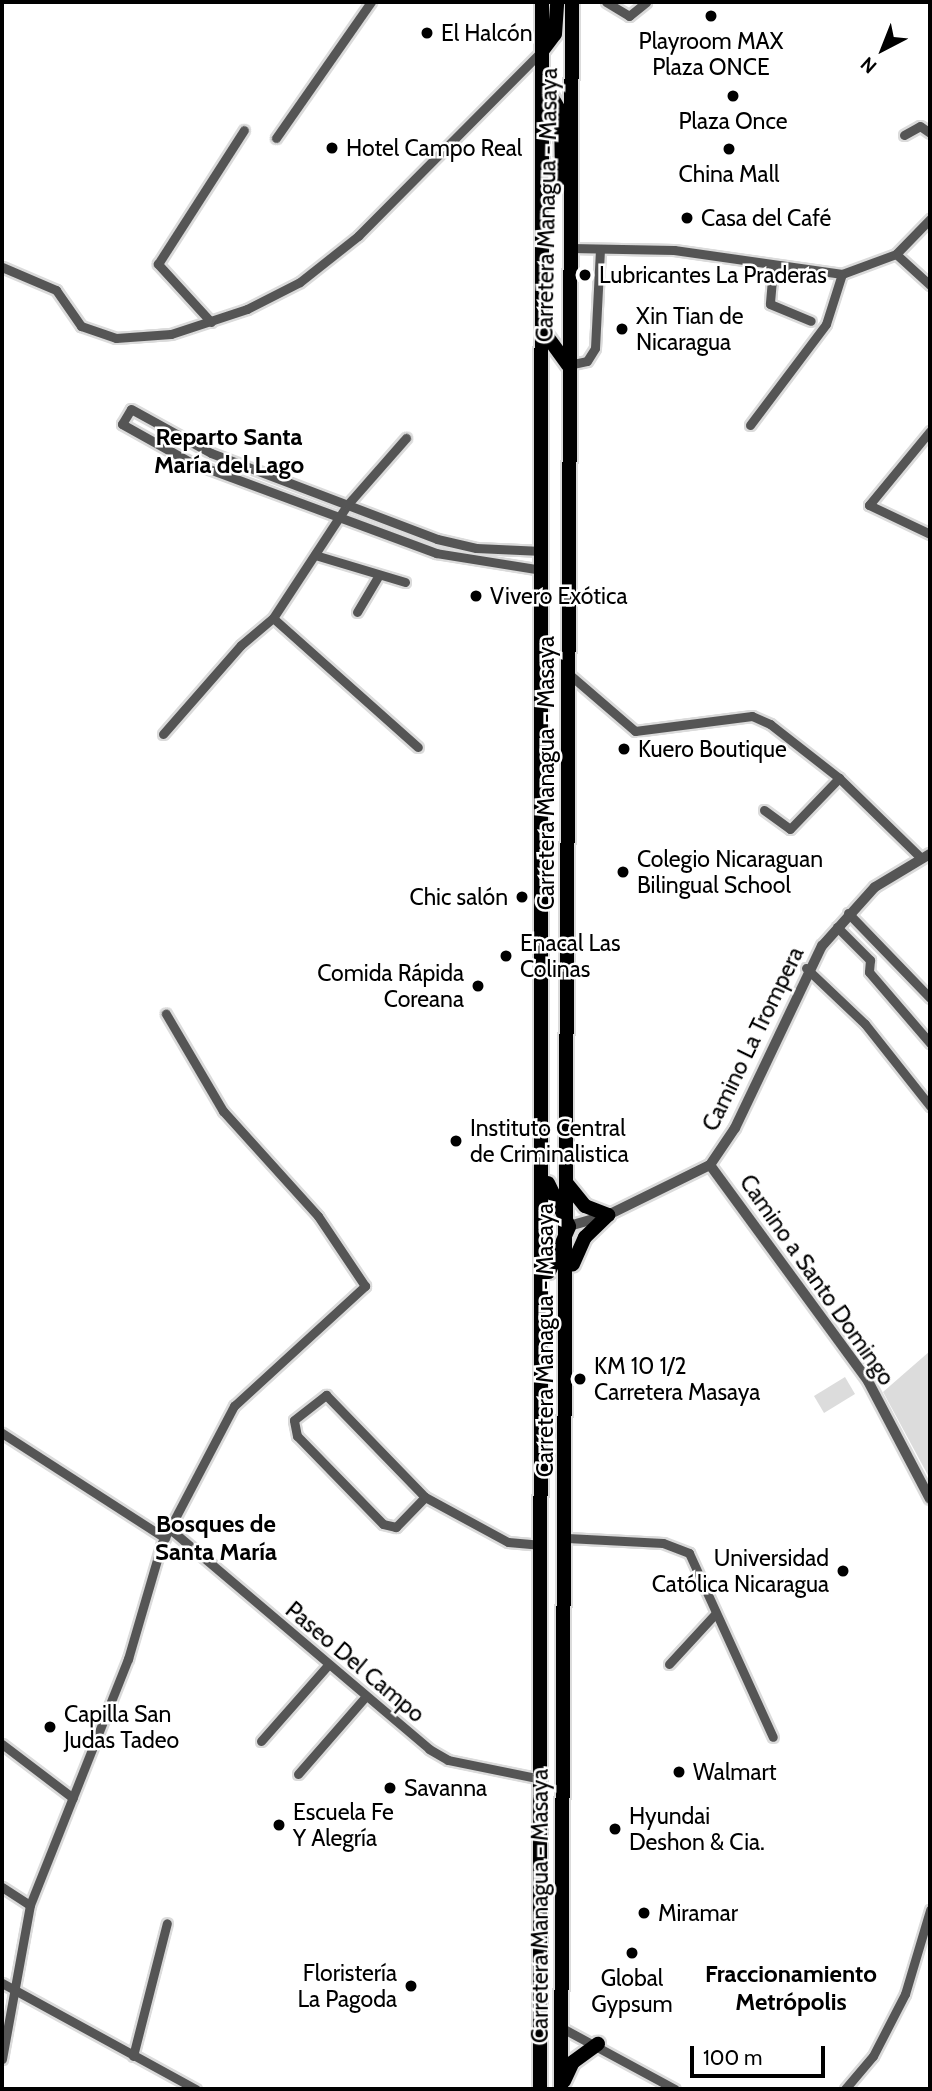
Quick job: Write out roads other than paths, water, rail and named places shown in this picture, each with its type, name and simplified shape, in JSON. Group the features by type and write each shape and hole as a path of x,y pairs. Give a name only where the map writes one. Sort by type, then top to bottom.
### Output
{"highway":[{"name":"Carretera Managua - Masaya","path":"542,2 542,2089"},
{"path":"542,51 555,34 557,2"},
{"name":"Carretera Managua - Masaya","path":"561,2089 570,1277 568,365 572,2"},
{"path":"542,80 561,113 562,210 571,244"},
{"path":"542,381 568,365 544,332"},
{"path":"541,1074 547,1085 547,1182 569,1226 543,1291"},
{"path":"568,1185 585,1206 608,1215 585,1237 570,1277"},
{"path":"541,1799 553,1807 564,1796"},
{"path":"540,1831 553,1820 565,1834"},
{"path":"540,1961 545,1999 562,2028 551,2039 542,2089"},
{"path":"561,2089 573,2062 598,2044"}],"street":[{"path":"276,138 371,2"},
{"path":"606,2 629,16 646,2"},
{"path":"2,267 56,290 81,326 97,334 152,337 211,322 300,282 358,236 542,51"},
{"path":"519,74 542,80"},
{"path":"904,135 920,126 930,133"},
{"path":"211,322 158,264 243,130"},
{"path":"571,244 600,249 684,251 773,268 842,275 896,254 930,219"},
{"path":"568,365 587,361 595,348 600,249"},
{"path":"896,254 930,285"},
{"path":"773,268 770,304 811,321"},
{"path":"750,425 826,324 842,275"},
{"path":"542,551 476,548 348,504 211,453 131,409 122,424 190,462 338,518 472,562 542,570"},
{"path":"930,431 869,505 930,534"},
{"path":"163,734 241,645 273,618 348,504 406,438"},
{"path":"315,555 405,582"},
{"path":"357,612 379,575"},
{"path":"273,618 418,747"},
{"path":"570,675 635,731 751,716 839,778 926,856"},
{"path":"764,810 790,829 839,778"},
{"name":"Camino La Trompera","path":"710,1165 736,1128 806,968 848,913 926,856"},
{"path":"848,913 930,998"},
{"path":"837,927 870,960 869,972 930,1044"},
{"path":"806,968 865,1024 930,1106"},
{"path":"2,2059 30,1905 74,1798 167,1533 234,1406 365,1286 318,1216 223,1111 166,1014"},
{"path":"569,1226 608,1215 710,1165"},
{"name":"Camino a Santo Domingo","path":"710,1165 868,1381 929,1495"},
{"path":"425,1497 396,1527 383,1524 298,1436 294,1420 326,1395 425,1497 508,1542 542,1545"},
{"name":"Paseo Del Campo","path":"2,1433 167,1533 448,1760 541,1779"},
{"path":"567,1538 678,1547 689,1553 773,1737"},
{"path":"669,1664 716,1613"},
{"path":"261,1741 328,1665"},
{"path":"298,1774 366,1696"},
{"path":"2,1744 74,1798"},
{"path":"2,1888 30,1905"},
{"path":"845,2089 895,2014 927,1938 930,1910"},
{"path":"133,2056 167,1923"},
{"path":"2,1983 196,2089"},
{"path":"562,2028 598,2044 674,2089"}],"place":[{"name":"Playroom MAX Plaza ONCE","path":"711,16"},
{"name":"El Halcón","path":"427,33"},
{"name":"Plaza Once","path":"733,96"},
{"name":"Hotel Campo Real","path":"332,148"},
{"name":"China Mall","path":"729,149"},
{"name":"Casa del Café","path":"687,218"},
{"name":"Lubricantes La Praderas","path":"585,275"},
{"name":"Xin Tian de Nicaragua","path":"622,329"},
{"name":"Vivero Exótica","path":"476,596"},
{"name":"Kuero Boutique","path":"624,749"},
{"name":"Colegio Nicaraguan Bilingual School","path":"623,872"},
{"name":"Chic salón","path":"522,897"},
{"name":"Enacal Las Colinas","path":"506,956"},
{"name":"Comida Rápida Coreana","path":"478,986"},
{"name":"Instituto Central de Criminalistica","path":"456,1141"},
{"name":"KM 10 1/2 Carretera Masaya","path":"580,1379"},
{"name":"Universidad Católica Nicaragua","path":"843,1571"},
{"name":"Capilla San Judas Tadeo","path":"50,1727"},
{"name":"Walmart","path":"679,1772"},
{"name":"Savanna","path":"390,1788"},
{"name":"Escuela Fe Y Alegría","path":"279,1825"},
{"name":"Hyundai Deshon & Cia.","path":"615,1829"},
{"name":"Miramar","path":"644,1913"},
{"name":"Global Gypsum","path":"632,1953"},
{"name":"Floristería La Pagoda","path":"411,1986"}],"district":[{"name":"Reparto Santa María del Lago","path":"229,451"},
{"name":"Bosques de Santa María","path":"216,1538"},
{"name":"Fraccionamiento Metrópolis","path":"791,1988"}]}
